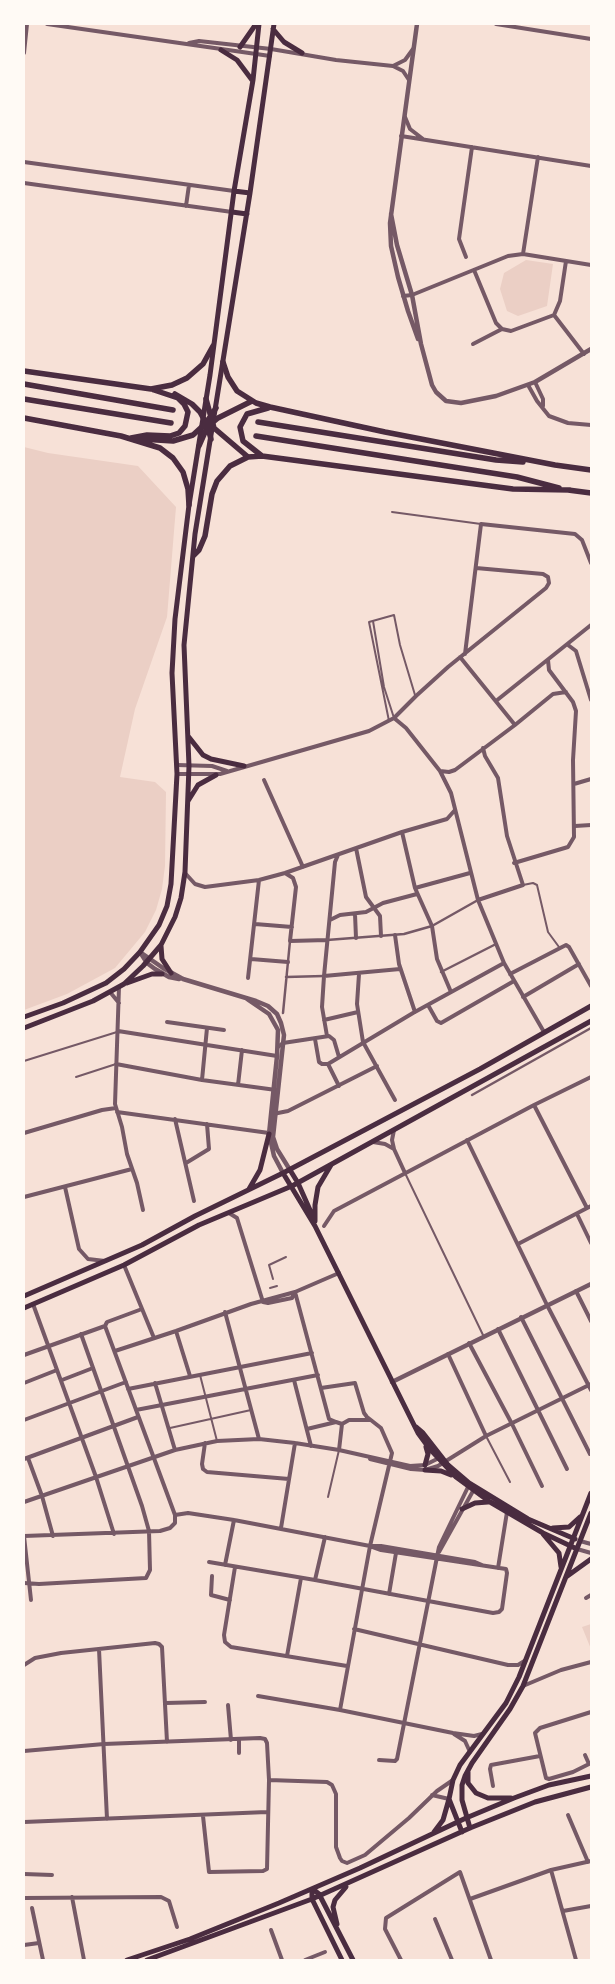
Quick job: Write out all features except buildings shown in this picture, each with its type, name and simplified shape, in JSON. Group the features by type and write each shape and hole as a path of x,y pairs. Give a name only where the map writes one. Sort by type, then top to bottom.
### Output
{"main road":[{"path":"240,46 258,24"},
{"path":"121,986 161,945 175,917 181,898 185,872 189,766 184,645 195,534 210,439 206,399 234,191 253,80 258,24"},
{"path":"24,1017 91,991 124,969 140,952 159,925 167,906 171,884 177,774 172,655 189,505 199,446 216,408 247,214 274,26"},
{"path":"274,26 284,42 302,53"},
{"path":"221,50 238,60 253,80"},
{"path":"234,191 250,194"},
{"path":"232,212 247,214"},
{"path":"151,389 172,385 187,378 203,364 213,346"},
{"path":"223,362 234,387 252,401 270,408 555,465"},
{"path":"24,371 165,390 184,397 208,423 248,457"},
{"path":"24,384 173,410"},
{"path":"131,438 147,435 175,435 182,430 187,422 187,408 182,401 151,389"},
{"path":"24,399 171,423"},
{"path":"24,418 131,438 173,441 192,435 208,423 252,401"},
{"path":"262,456 243,441 240,426 247,414 256,410 270,408"},
{"path":"258,422 496,460 591,470"},
{"path":"256,436 517,477 570,490 591,493"},
{"path":"131,438 160,448 173,458 185,478 189,505"},
{"path":"194,555 199,550 205,536 216,481 230,466 248,457 262,456 512,489 570,490"},
{"path":"187,735 203,754 211,759 244,766"},
{"path":"188,802 198,785 216,775"},
{"path":"161,945 162,959 171,973"},
{"path":"24,1028 92,1001 146,976 162,974"},
{"path":"24,1296 142,1245 186,1220 290,1170 591,1006"},
{"path":"24,1308 124,1265 199,1225 298,1183 591,1021"},
{"path":"249,1190 260,1170 269,1134"},
{"path":"315,1223 318,1187 326,1171 334,1162"},
{"path":"290,1170 298,1183 338,1273 424,1442 428,1454 425,1467 456,1477"},
{"path":"283,1173 315,1223"},
{"path":"416,1427 423,1433 444,1464 473,1491 543,1533 577,1549"},
{"path":"424,1442 440,1458"},
{"path":"444,1464 494,1499 546,1527 580,1541"},
{"path":"432,1834 443,1820 450,1799 453,1780 482,1734 506,1703 528,1659 591,1493"},
{"path":"462,1509 475,1503 490,1502"},
{"path":"546,1527 561,1529 569,1527 586,1508"},
{"path":"470,1828 466,1818 462,1794 463,1781 468,1769 510,1709 523,1686 591,1513"},
{"path":"543,1533 559,1553 561,1570"},
{"path":"566,1578 591,1559"},
{"path":"468,1769 468,1783 476,1793 488,1798 514,1798"},
{"path":"127,1960 190,1939 313,1889 466,1818 514,1798 550,1785 591,1776"},
{"path":"148,1960 350,1884 470,1828 535,1802 591,1787"},
{"path":"450,1799 462,1832"},
{"path":"338,1929 333,1908 335,1900 342,1890 350,1884"},
{"path":"313,1889 320,1896 353,1960"},
{"path":"313,1889 312,1899 342,1960"}],"street":[{"path":"24,53 27,24"},
{"path":"47,24 79,26 189,43 198,47 270,56"},
{"path":"417,24 390,223 391,246 403,296 421,344"},
{"path":"496,24 525,26 591,39"},
{"path":"189,43 199,41 271,49 336,60 393,66 403,71 409,80"},
{"path":"393,66 405,60 413,48"},
{"path":"404,116 410,129 428,141"},
{"path":"402,136 591,166"},
{"path":"466,257 459,239 472,147"},
{"path":"523,254 538,157"},
{"path":"24,162 234,191"},
{"path":"24,183 232,212"},
{"path":"186,206 189,185"},
{"path":"391,214 397,246 412,295 421,344 432,385 436,392 446,401 461,403 481,400 528,385 591,349"},
{"path":"403,296 412,295 508,256 523,254 591,265"},
{"path":"474,344 502,329 517,330 554,315 560,301 566,261"},
{"path":"474,270 496,323 502,329"},
{"path":"554,315 584,354"},
{"path":"535,382 543,399 542,406"},
{"path":"528,385 537,401 549,416 557,420 591,425"},
{"path":"465,654 481,524 570,533 578,537 584,544 591,563"},
{"path":"177,774 216,775 369,731 394,718 460,657 546,588 549,580 543,574 476,568"},
{"path":"496,701 591,626"},
{"path":"568,645 576,651 591,700"},
{"path":"460,657 515,726"},
{"path":"514,863 568,847 574,840 573,760 576,711 573,702 549,670 548,660"},
{"path":"440,771 449,772 455,770 515,726 553,694 566,692"},
{"path":"394,718 406,728 440,771 451,793 478,900 504,963 544,1032"},
{"path":"290,941 395,935 432,926 478,900 523,885 514,863 507,836 498,778 484,754 483,748"},
{"path":"177,765 212,766 227,771"},
{"path":"574,784 591,779"},
{"path":"264,780 303,867"},
{"path":"185,872 195,884 205,887 259,880 303,867 402,832 447,819 455,810"},
{"path":"575,826 591,825"},
{"path":"402,832 415,888 432,926 435,950 441,972 451,992"},
{"path":"356,848 366,897 380,916 381,936"},
{"path":"327,1036 322,1007 335,862 338,855"},
{"path":"283,1013 296,887 293,878 285,873"},
{"path":"415,888 470,873"},
{"path":"248,978 259,880"},
{"path":"330,920 336,916 366,912 383,903 417,894"},
{"path":"354,914 356,938"},
{"path":"255,924 292,927"},
{"path":"395,935 400,969 415,1012"},
{"path":"441,972 496,944"},
{"path":"510,974 559,947 568,945 591,986"},
{"path":"140,952 162,974 264,1004 277,1014 283,1027 283,1043 269,1134 274,1156 283,1173"},
{"path":"251,959 288,962"},
{"path":"148,960 183,979"},
{"path":"315,1039 319,1062 328,1064 415,1012 504,963"},
{"path":"523,997 579,964"},
{"path":"286,977 359,974 400,969"},
{"path":"359,974 358,1012 364,1042 395,1100"},
{"path":"428,1005 436,1021 441,1023 514,982"},
{"path":"121,986 116,1064 116,1110 137,1183 142,1210"},
{"path":"110,992 120,1005"},
{"path":"247,999 250,1003 264,1010 273,1019 278,1030 276,1090"},
{"path":"324,1020 358,1012"},
{"path":"166,1022 224,1030"},
{"path":"202,1080 207,1028"},
{"path":"472,1095 591,1028"},
{"path":"118,1031 277,1056"},
{"path":"278,1047 283,1043 327,1036 333,1039 339,1056"},
{"path":"238,1085 242,1050"},
{"path":"116,1064 202,1080 276,1090"},
{"path":"328,1064 339,1086"},
{"path":"273,1114 288,1111 377,1066"},
{"path":"324,1226 334,1211 534,1105 591,1077"},
{"path":"518,1244 589,1207 534,1105"},
{"path":"24,1133 102,1110 116,1110 269,1134"},
{"path":"273,1114 274,1142 290,1170"},
{"path":"175,1119 194,1201"},
{"path":"186,1163 209,1149 207,1124"},
{"path":"394,1130 392,1140 394,1149 405,1173"},
{"path":"24,1502 175,1450 217,1441 259,1439 339,1450 410,1466 425,1467 444,1464 486,1436 590,1386 547,1305 467,1140"},
{"path":"370,1142 380,1142 394,1149"},
{"path":"24,1197 132,1169"},
{"path":"65,1187 79,1249 88,1259 107,1261"},
{"path":"229,1213 237,1218 261,1300"},
{"path":"577,1214 591,1243"},
{"path":"124,1265 154,1338"},
{"path":"115,1351 261,1300 295,1292 338,1273"},
{"path":"392,1382 591,1284"},
{"path":"576,1291 591,1321"},
{"path":"295,1292 329,1419 342,1424"},
{"path":"33,1304 70,1402 114,1534"},
{"path":"24,1356 105,1326 107,1322 142,1309"},
{"path":"225,1312 259,1439"},
{"path":"521,1317 590,1454"},
{"path":"31,1600 31,1583 24,1536 114,1534 149,1531 170,1528 175,1523 175,1515 105,1326"},
{"path":"498,1329 567,1469"},
{"path":"176,1331 190,1376"},
{"path":"24,1583 39,1584 146,1578 150,1570 149,1531 129,1466 81,1334"},
{"path":"469,1343 542,1486"},
{"path":"128,1389 312,1353"},
{"path":"448,1354 486,1436"},
{"path":"62,1380 93,1368"},
{"path":"24,1382 57,1370"},
{"path":"136,1410 318,1375"},
{"path":"294,1380 311,1446"},
{"path":"24,1420 126,1382"},
{"path":"321,1388 355,1382 364,1413 381,1428 392,1453 370,1546 340,1710"},
{"path":"155,1383 175,1450"},
{"path":"53,1536 42,1496 26,1458 138,1418"},
{"path":"339,1450 342,1424 348,1420 370,1420"},
{"path":"307,1429 336,1422"},
{"path":"205,1443 202,1469 207,1472 289,1479"},
{"path":"281,1528 295,1443"},
{"path":"425,1467 440,1458"},
{"path":"379,1760 397,1760 418,1645 438,1556 468,1487"},
{"path":"448,1532 473,1491"},
{"path":"498,1568 507,1512"},
{"path":"175,1515 188,1513 234,1520 370,1546 396,1553 438,1556"},
{"path":"225,1565 234,1520"},
{"path":"315,1580 325,1537"},
{"path":"580,1541 591,1544"},
{"path":"209,1562 493,1613 499,1612 503,1607 506,1570 438,1556 381,1546 370,1546"},
{"path":"577,1549 591,1553"},
{"path":"389,1594 396,1553"},
{"path":"235,1567 224,1634 225,1642 231,1647 348,1666"},
{"path":"212,1576 211,1595 230,1600"},
{"path":"287,1656 301,1578"},
{"path":"586,1598 591,1595"},
{"path":"354,1629 514,1666 528,1659"},
{"path":"24,1665 36,1658 61,1653 155,1642 159,1644 162,1647 167,1742"},
{"path":"99,1649 107,1819"},
{"path":"523,1686 561,1670 591,1662"},
{"path":"258,1696 340,1710 452,1733 474,1736 482,1734"},
{"path":"166,1703 205,1702"},
{"path":"228,1705 231,1740"},
{"path":"585,1755 590,1764 549,1779 544,1775 536,1733 538,1729 591,1712"},
{"path":"452,1733 464,1741 470,1752"},
{"path":"239,1739 239,1753"},
{"path":"24,1751 104,1744 264,1739 267,1743 269,1780 266,1868 264,1871 209,1872 203,1816"},
{"path":"493,1786 491,1765 540,1756"},
{"path":"269,1780 326,1782 332,1785 336,1794 335,1842 337,1853 344,1862 356,1860 364,1855 409,1818 432,1795 453,1780"},
{"path":"432,1795 450,1799"},
{"path":"24,1822 268,1812"},
{"path":"470,1899 551,1870 590,1861 568,1815"},
{"path":"551,1870 576,1960"},
{"path":"401,1960 385,1929 386,1918 460,1872 491,1960"},
{"path":"24,1874 52,1875"},
{"path":"72,1897 84,1960"},
{"path":"24,1898 166,1898 169,1901 177,1927"},
{"path":"563,1911 591,1906"},
{"path":"32,1908 43,1960"},
{"path":"435,1919 452,1960"},
{"path":"271,1930 282,1960"},
{"path":"24,1945 39,1943"},
{"path":"306,1960 325,1952"}],"lane":[{"path":"392,512 481,524"},
{"path":"388,721 369,622 394,615 400,645 416,696"},
{"path":"372,621 384,687 394,718"},
{"path":"523,885 534,883 537,885 548,932 559,947"},
{"path":"24,1061 118,1031"},
{"path":"76,1078 116,1064"},
{"path":"405,1173 483,1336"},
{"path":"273,1279 269,1266 286,1257"},
{"path":"270,1288 277,1286"},
{"path":"200,1375 217,1441"},
{"path":"168,1428 251,1410"},
{"path":"486,1436 510,1482"},
{"path":"328,1497 339,1450"}],"shaded area":[{"path":"526,260 553,264 547,306 518,316 507,311 500,289 504,273"},
{"path":"24,447 48,453 138,466 176,507 167,617 135,709 120,777 155,782 166,792 165,866 162,889 156,910 145,932 115,968 67,994 24,1010"},
{"path":"591,1624 591,1649 582,1627"}]}
